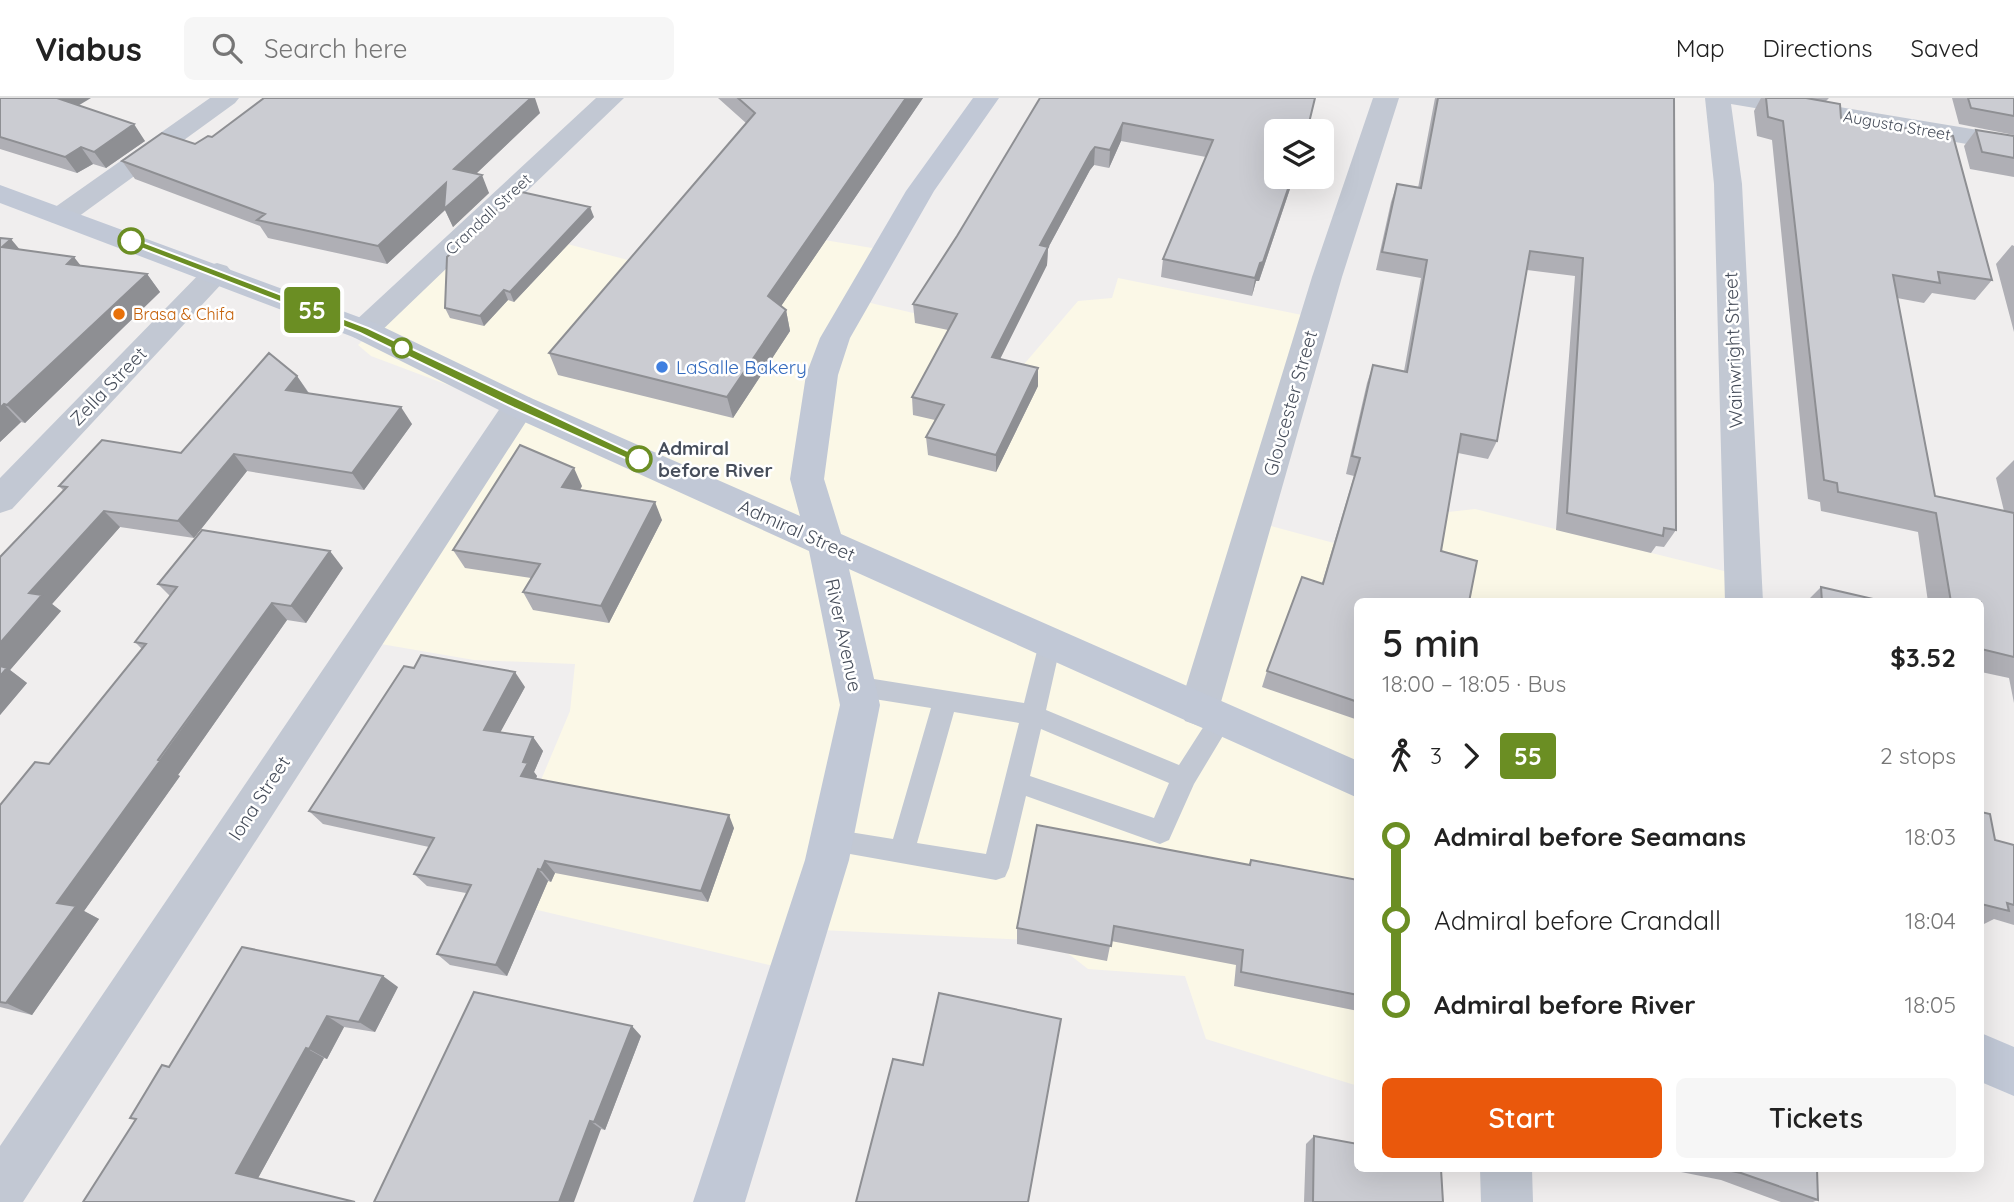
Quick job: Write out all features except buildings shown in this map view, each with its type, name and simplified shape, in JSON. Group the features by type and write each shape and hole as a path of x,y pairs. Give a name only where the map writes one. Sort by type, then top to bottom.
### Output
{"main road":[{"name":"River Avenue","path":"719,1202 831,841 860,705 825,542 807,479 822,375 835,338 920,191 986,98"},
{"name":"Admiral Street","path":"0,193 217,272 364,330 519,406 1354,778"},
{"path":"1984,1058 2014,1072"}],"street":[{"path":"61,216 226,98"},
{"name":"Crandall Street","path":"364,330 611,98"},
{"name":"Gloucester Street","path":"1210,714 1327,277 1386,98"},
{"name":"Wainwright Street","path":"1717,98 1728,184 1744,598"},
{"name":"Augusta Street","path":"1739,98 2014,144"},
{"name":"Zella Street","path":"0,500 217,272"},
{"name":"Iona Street","path":"0,1191 519,406"},
{"path":"1506,1172 1507,1202"}],"lane":[{"path":"831,841 996,868 1050,643"},
{"path":"855,686 1033,715 1184,778"},
{"path":"902,853 945,701"},
{"path":"1017,782 1160,832 1210,714"}],"shaded area":[{"path":"711,221 878,249 858,300 943,320 962,339 1020,369 1078,301 1112,298 1118,278 1307,316 1264,524 1419,566 1430,514 1475,509 1732,573 1743,598 1354,598 1354,1085 1206,1039 1185,976 1088,969 1052,941 821,930 786,969 491,899 570,711 575,664 474,660 375,643 514,414 456,388 371,356 358,345 488,223 658,268"}],"bus line":[{"name":"55","path":"131,241 364,330 519,406 639,459"}],"place":[{"name":"Brasa & Chifa","path":"119,314"},
{"name":"LaSalle Bakery","path":"662,367"},
{"name":"Admiral before River","path":"639,459"}]}
